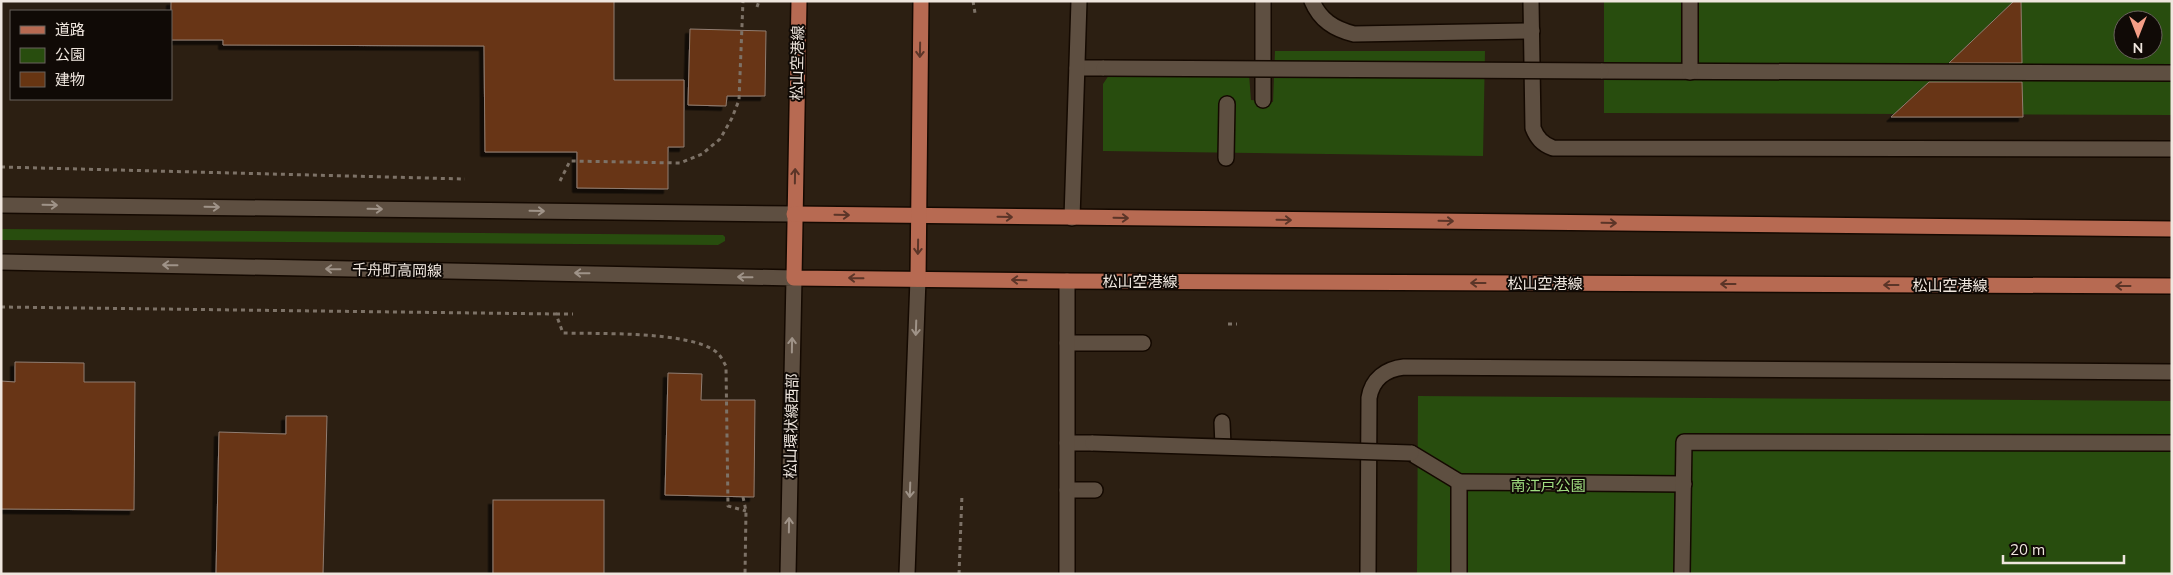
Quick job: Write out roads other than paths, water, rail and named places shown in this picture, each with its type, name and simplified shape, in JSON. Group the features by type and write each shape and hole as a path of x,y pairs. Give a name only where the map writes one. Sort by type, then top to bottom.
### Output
{"main road":[{"name":"松山空港線","path":"799,1 794,278 2172,286"},
{"path":"918,279 921,1"},
{"path":"794,214 2172,228"}],"street":[{"path":"1072,218 1079,1"},
{"path":"1263,1 1263,100"},
{"path":"1312,1 1318,13 1330,25 1354,34 1532,31"},
{"path":"1532,1 1533,128 1536,136 1542,143 1553,148 2172,148"},
{"path":"1690,1 1690,72"},
{"path":"1077,68 1226,72 2172,73"},
{"path":"1226,158 1227,104"},
{"path":"1,205 794,214"},
{"name":"千舟町高岡線","path":"1,262 794,278"},
{"name":"松山環状線西部","path":"788,574 794,278"},
{"path":"907,574 918,279"},
{"path":"1067,574 1068,281"},
{"path":"1068,343 1143,343"},
{"path":"1368,574 1369,398 1372,387 1379,378 1393,369 1404,367 2172,372"},
{"path":"1222,422 1222,446"},
{"path":"1682,574 1684,442 2172,443"},
{"path":"1067,443 1222,446 1411,453 1459,482 1684,484"},
{"path":"1459,482 1459,574"},
{"path":"1067,490 1095,490"}],"park label":[{"name":"南江戸公園","path":"1548,485"}]}
